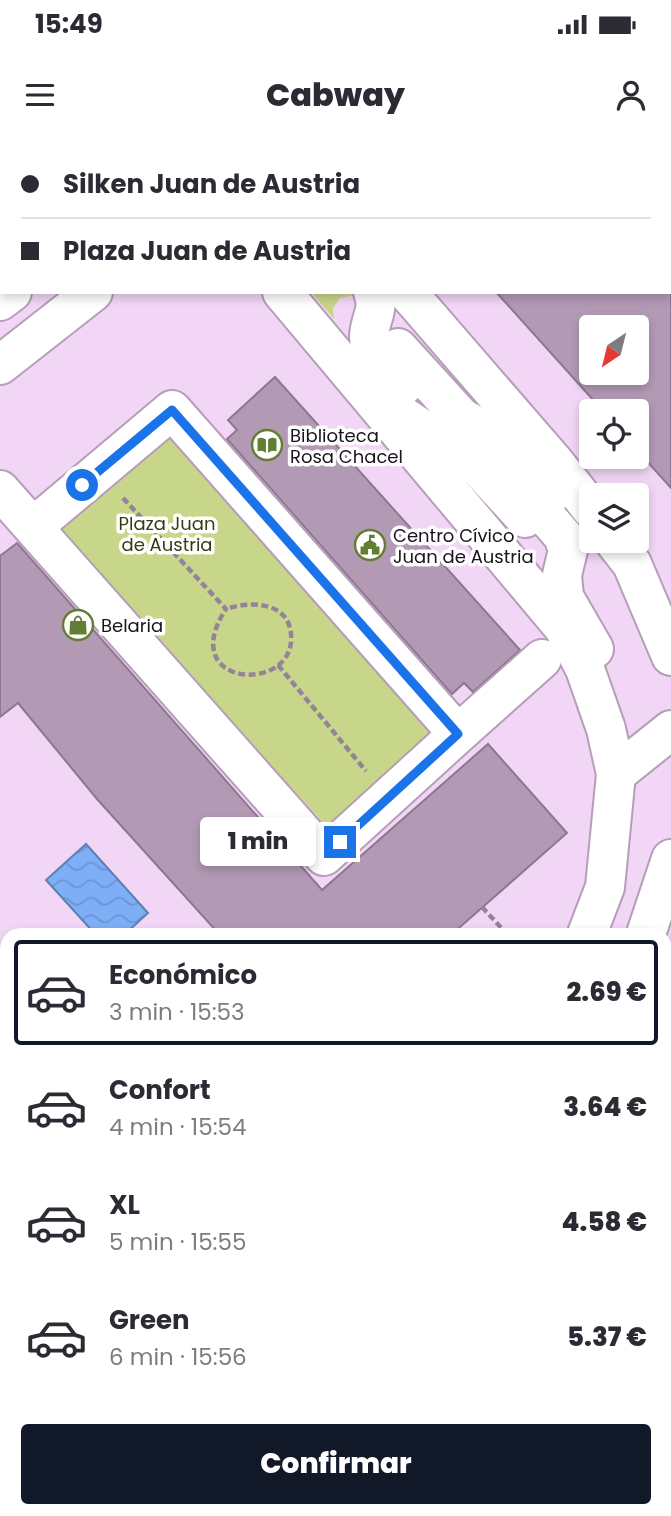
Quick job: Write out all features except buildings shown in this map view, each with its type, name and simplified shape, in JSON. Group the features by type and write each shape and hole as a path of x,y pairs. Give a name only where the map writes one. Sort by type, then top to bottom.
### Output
{"main road":[{"path":"0,365 90,294"},
{"path":"284,294 332,355 564,628 585,669 606,729 616,774"},
{"path":"374,294 378,305 369,338 374,355 426,411"},
{"path":"409,294 579,493"},
{"path":"398,348 461,417 503,442 538,474 579,521"},
{"path":"332,355 370,384 402,416 479,468 543,538"},
{"path":"33,527 172,410 458,734"},
{"path":"516,482 563,536 568,550 562,575 564,597 599,658 621,727 606,887 589,928"},
{"path":"0,490 324,856 542,659"},
{"path":"605,553 654,610"},
{"path":"623,553 632,564 654,610 671,656"},
{"path":"616,774 671,730"},
{"path":"648,928 671,859"}],"path":[{"path":"99,472 226,609"},
{"path":"255,602 271,607 285,618 291,635 287,650 278,666 251,678 232,673 222,664 213,649 214,636 226,609 255,602"},
{"path":"278,666 388,799"},
{"path":"482,907 501,928"}],"green space":[{"path":"313,294 363,294 367,298 354,295 340,298 333,308 334,319"},
{"name":"Plaza Juan de Austria","path":"173,418 443,730 331,831 48,521"}],"water":[{"path":"86,844 148,913 132,928 90,928 46,880"}],"place":[{"name":"Biblioteca Rosa Chacel","path":"267,445"},
{"name":"Centro Cívico Juan de Austria","path":"370,545"},
{"name":"Belaria","path":"78,625"}],"route":[{"path":"82,485 172,410 458,734 340,842"}]}
